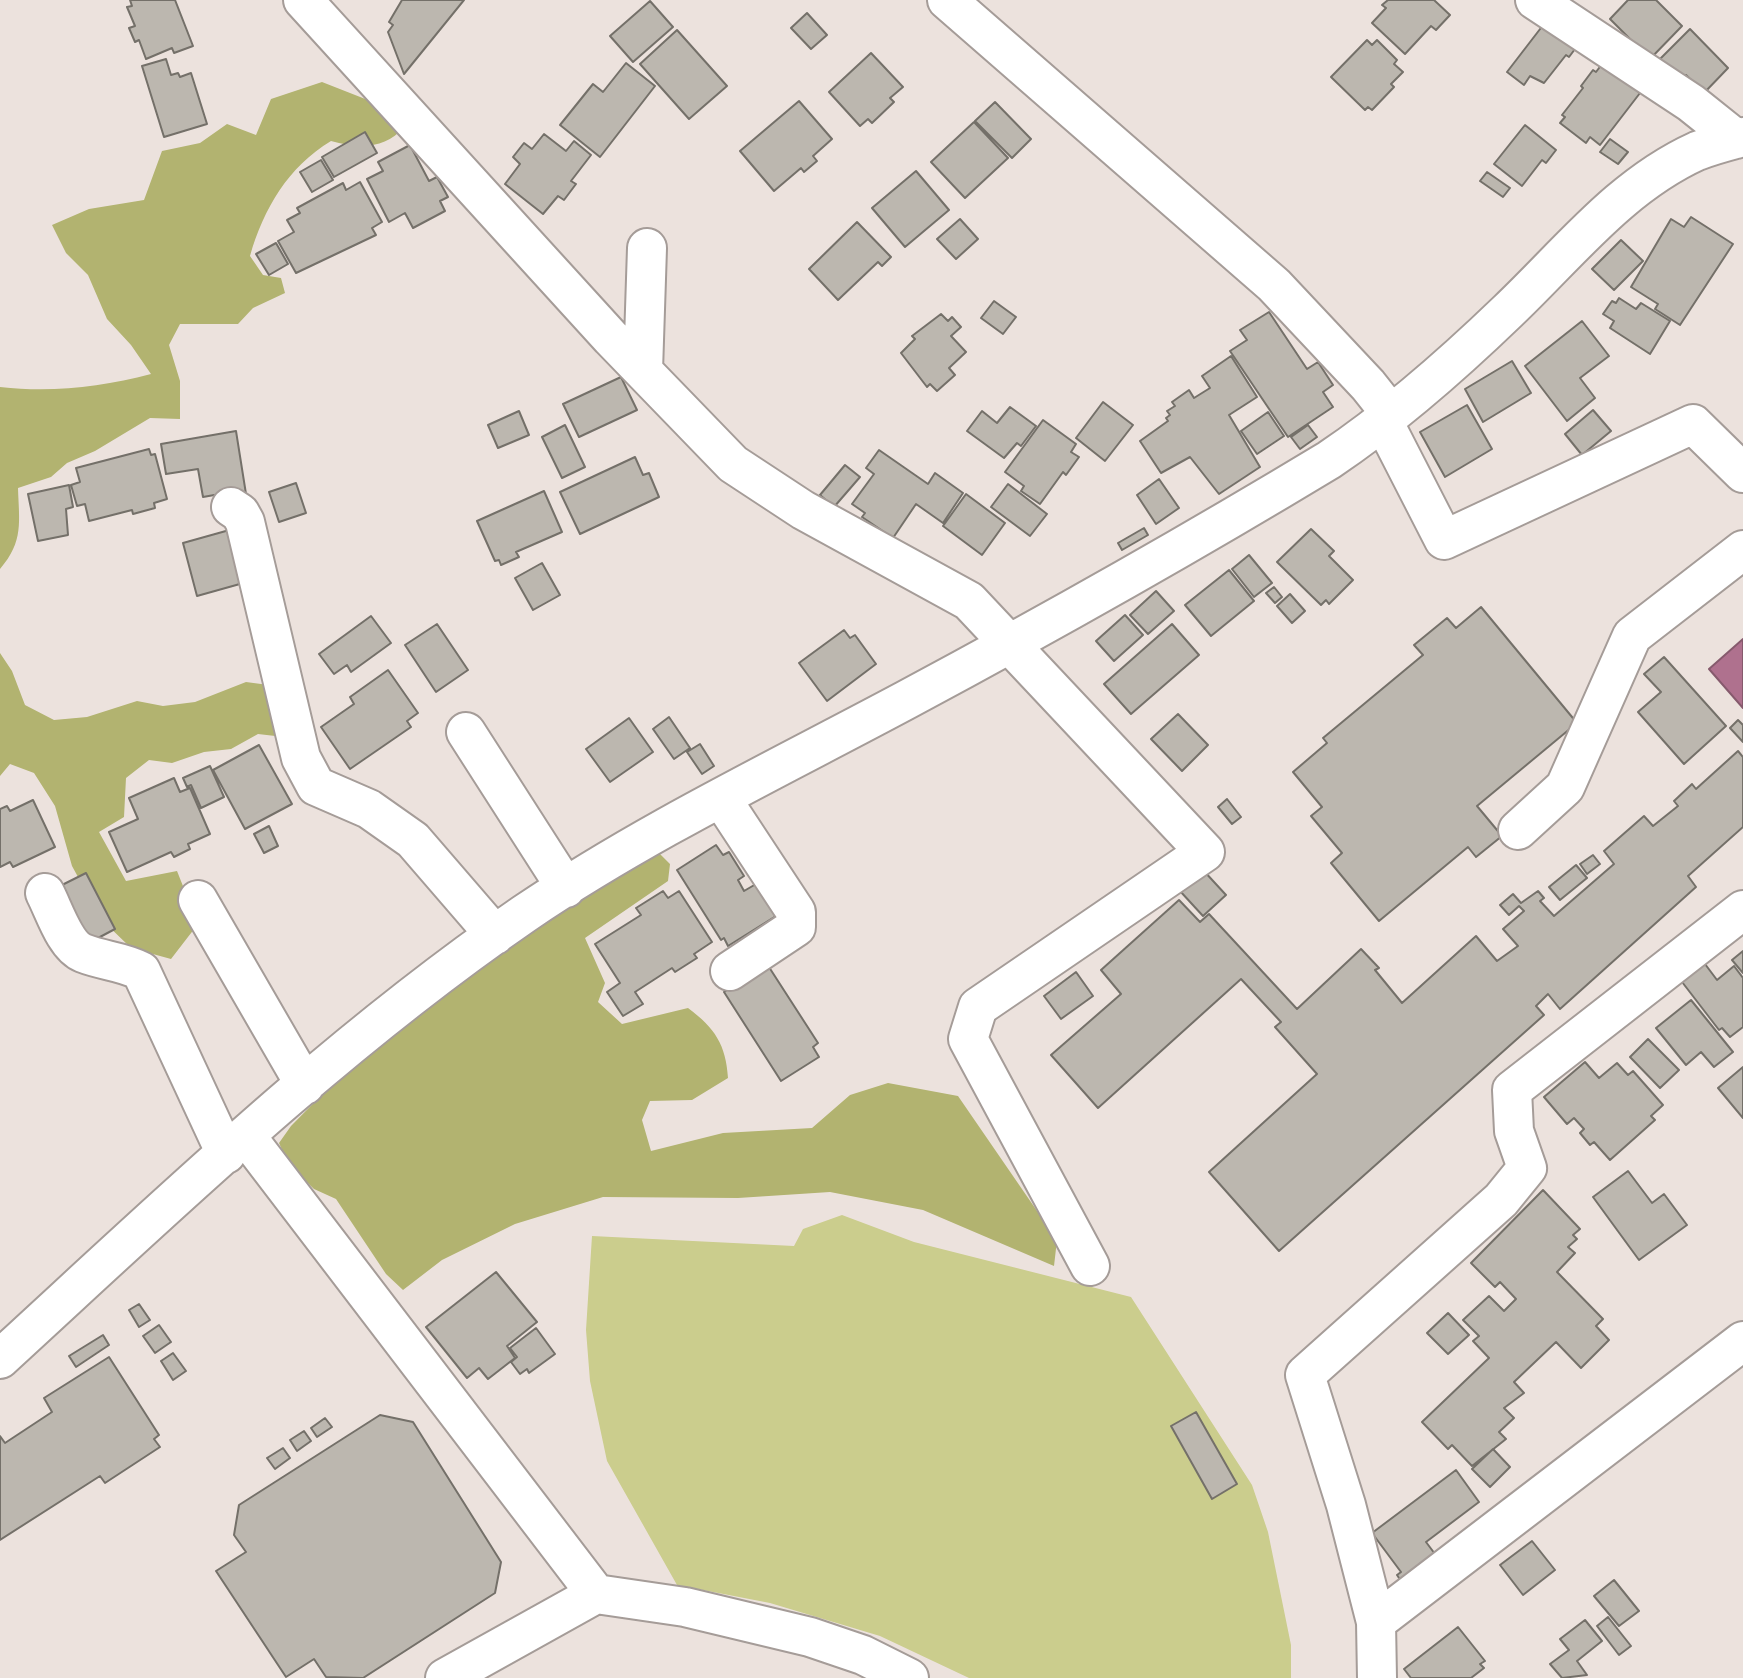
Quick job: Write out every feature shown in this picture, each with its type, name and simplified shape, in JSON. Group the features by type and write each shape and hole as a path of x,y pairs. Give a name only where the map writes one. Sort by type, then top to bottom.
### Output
{"street":[{"path":"303,0 643,371 733,464 803,510 969,601 1205,852 978,1007 968,1039 1090,1266"},
{"path":"947,0 1274,285 1368,385 1387,417 1444,540 1693,424 1743,473"},
{"path":"1535,0 1740,138"},
{"path":"5,1344 387,1014 495,935 657,832 1010,642 1250,508 1329,460 1387,417 1509,310 1604,214 1652,175 1699,150 1740,138"},
{"path":"643,371 647,248"},
{"path":"231,507 240,513 245,522 301,758 316,786 369,809 413,841 495,935"},
{"path":"1518,830 1565,787 1632,636 1743,550"},
{"path":"466,732 566,888"},
{"path":"721,798 796,912 796,926 730,971"},
{"path":"45,893 71,943 81,952 125,962 141,971 236,1145 596,1594"},
{"path":"198,900 305,1085"},
{"path":"1377,1678 1376,1622 1346,1505 1305,1375 1501,1200 1527,1168 1514,1132 1512,1090 1743,910"},
{"path":"1376,1622 1743,1341"},
{"path":"445,1678 596,1594 685,1607 810,1637 863,1655 909,1678"}],"green space":[{"path":"322,82 378,104 404,127 388,140 370,145 331,141 316,151 290,176 270,205 250,256 263,275 281,278 285,293 253,308 238,324 180,324 169,345 180,381 180,419 150,418 95,451 67,463 51,477 18,488 17,540 0,569 0,387 76,388 151,374 131,345 107,319 88,275 66,253 52,225 89,209 144,200 162,151 200,143 227,124 256,135 271,99"},
{"path":"0,653 12,671 25,705 54,720 87,717 137,701 163,706 195,702 246,682 276,686 284,737 258,734 231,749 204,752 172,763 149,760 126,778 124,817 99,832 126,881 177,871 198,924 171,959 131,948 101,919 72,866 55,806 34,773 10,764 0,776"},
{"path":"657,851 670,864 668,881 585,938 605,983 598,1002 622,1024 688,1008 717,1038 725,1056 728,1078 692,1100 650,1101 642,1120 651,1151 723,1133 812,1128 850,1095 888,1083 958,1096 1057,1240 1054,1266 923,1210 830,1192 738,1198 603,1197 515,1224 442,1260 403,1290 386,1274 336,1199 314,1189 289,1165 279,1143 291,1126 356,1060 554,912 596,891"},
{"path":"842,1215 914,1242 1131,1297 1252,1485 1268,1532 1291,1645 1291,1678 969,1678 880,1636 770,1603 677,1585 607,1461 590,1381 586,1330 592,1236 794,1246 803,1229"}],"shaded area":[{"path":"1743,639 1743,708 1709,669"}],"building":[{"path":"130,0 175,0 193,46 174,53 172,48 146,59 139,40 135,42 129,28 135,26 127,7 132,6"},
{"path":"402,0 464,0 404,74 388,32 393,25 389,22"},
{"path":"1388,0 1434,0 1450,15 1436,30 1431,26 1405,54 1372,23 1386,8 1382,5"},
{"path":"1628,0 1656,0 1682,26 1650,59 1610,19"},
{"path":"650,1 673,27 633,62 610,36"},
{"path":"807,13 827,35 811,49 791,28"},
{"path":"1547,20 1578,45 1569,57 1566,55 1544,83 1530,76 1524,85 1507,72"},
{"path":"1690,29 1728,68 1704,93 1686,75 1680,81 1659,60"},
{"path":"677,30 727,86 689,119 640,64"},
{"path":"1367,40 1372,45 1377,40 1397,60 1394,64 1403,72 1391,84 1394,87 1372,110 1368,107 1365,110 1331,77"},
{"path":"871,53 903,87 890,98 894,102 872,123 868,119 860,126 829,92"},
{"path":"166,59 171,75 178,73 180,77 191,73 207,124 164,137 142,66"},
{"path":"626,63 655,86 600,157 560,125 593,84 603,92"},
{"path":"1602,64 1640,93 1600,145 1590,137 1586,143 1560,123 1565,117 1562,115 1583,88 1581,86 1593,70 1596,72"},
{"path":"799,101 832,139 813,156 817,161 804,172 801,168 774,191 740,151"},
{"path":"995,102 1031,139 1012,158 975,121"},
{"path":"974,122 1008,158 965,198 931,162"},
{"path":"1525,125 1556,150 1546,163 1542,160 1522,186 1494,164"},
{"path":"365,132 377,153 334,177 322,157"},
{"path":"544,134 566,151 574,141 591,155 571,181 576,184 564,200 558,196 543,214 505,184 520,164 513,157 524,143 532,149"},
{"path":"1610,139 1628,152 1618,164 1600,152"},
{"path":"410,145 429,181 437,177 448,197 440,201 445,211 413,228 405,213 389,222 367,179 383,171 378,162"},
{"path":"321,160 333,180 312,192 300,172"},
{"path":"916,171 949,210 905,247 872,208"},
{"path":"1487,172 1510,188 1503,197 1480,181"},
{"path":"360,182 382,222 372,228 376,235 296,273 278,241 294,232 287,220 300,213 297,208 343,183 346,190"},
{"path":"1691,217 1733,244 1680,325 1655,309 1658,304 1631,287 1671,219 1684,227"},
{"path":"960,219 978,239 956,259 937,239"},
{"path":"857,222 891,257 882,266 878,262 838,300 809,269"},
{"path":"1621,240 1643,261 1614,290 1592,269"},
{"path":"276,243 288,264 269,275 256,254"},
{"path":"1619,298 1636,309 1641,303 1670,321 1650,354 1610,328 1614,321 1603,314 1612,301 1616,303"},
{"path":"994,301 1016,317 1003,334 981,318"},
{"path":"1269,312 1307,369 1318,362 1333,385 1323,392 1333,407 1288,437 1230,351 1247,340 1240,330"},
{"path":"941,314 948,321 952,317 961,327 951,336 966,352 949,368 955,375 937,391 930,384 927,387 901,353 915,339 912,336"},
{"path":"1582,321 1609,356 1580,378 1595,398 1567,421 1525,366"},
{"path":"1231,356 1257,397 1229,415 1260,467 1219,494 1190,457 1161,473 1140,441 1168,421 1166,418 1170,415 1167,411 1175,406 1172,402 1189,390 1194,398 1210,388 1202,376"},
{"path":"1512,361 1531,393 1483,422 1465,389"},
{"path":"621,377 637,410 579,437 563,404"},
{"path":"1103,402 1133,425 1105,461 1076,438"},
{"path":"1467,405 1492,449 1445,477 1420,432"},
{"path":"1010,407 1036,426 1021,446 1017,443 1004,458 967,431 982,411 997,423"},
{"path":"1593,410 1611,431 1582,455 1565,434"},
{"path":"519,411 529,435 498,448 488,425"},
{"path":"1268,412 1284,436 1257,454 1241,431"},
{"path":"1043,420 1076,444 1071,452 1079,457 1066,475 1063,472 1040,504 1021,491 1024,486 1005,472"},
{"path":"565,425 585,467 562,478 542,437"},
{"path":"1308,425 1317,437 1300,449 1291,437"},
{"path":"236,431 246,494 221,498 220,494 203,497 198,469 166,474 161,444"},
{"path":"149,449 151,455 155,454 167,499 154,503 155,508 133,514 132,510 89,521 85,504 77,506 71,485 80,482 76,468"},
{"path":"879,450 928,484 935,473 963,493 943,523 916,504 893,538 862,517 865,513 852,504 874,474 866,468"},
{"path":"635,457 643,475 649,473 659,497 580,534 560,492"},
{"path":"845,465 860,477 834,507 820,495"},
{"path":"1159,479 1179,508 1156,524 1137,495"},
{"path":"296,483 306,513 279,522 269,492"},
{"path":"1008,484 1047,514 1030,536 991,507"},
{"path":"69,485 73,507 66,509 68,535 38,541 28,494"},
{"path":"544,491 562,532 516,552 519,557 501,565 499,560 495,561 477,521"},
{"path":"966,494 1005,523 982,555 943,526"},
{"path":"1144,528 1148,535 1122,550 1118,543"},
{"path":"233,529 247,582 197,596 183,543"},
{"path":"1311,529 1334,551 1329,556 1353,580 1329,604 1326,600 1321,605 1277,562"},
{"path":"1249,555 1272,583 1254,597 1232,569"},
{"path":"542,563 560,595 533,610 515,578"},
{"path":"1229,570 1254,601 1211,636 1185,605"},
{"path":"1274,587 1282,597 1275,603 1266,593"},
{"path":"1156,591 1174,611 1148,634 1130,615"},
{"path":"1290,594 1305,611 1292,623 1277,606"},
{"path":"1481,607 1577,723 1477,806 1502,836 1476,857 1468,847 1379,921 1331,863 1342,853 1311,816 1322,807 1293,772 1327,743 1323,738 1423,655 1414,645 1447,618 1456,628"},
{"path":"1125,615 1143,635 1114,661 1096,641"},
{"path":"371,616 391,643 351,672 347,665 334,674 319,654"},
{"path":"437,624 468,670 436,692 405,645"},
{"path":"1172,624 1199,655 1131,714 1104,684"},
{"path":"844,630 850,638 855,635 876,664 827,701 799,663"},
{"path":"1664,657 1726,726 1684,764 1638,712 1661,692 1644,674"},
{"path":"388,670 418,713 407,721 411,727 350,769 321,727 354,704 350,697"},
{"path":"1178,714 1208,745 1182,771 1151,739"},
{"path":"669,717 690,748 674,759 653,729"},
{"path":"629,718 653,752 610,782 586,749"},
{"path":"1738,720 1743,725 1743,742 1730,728"},
{"path":"700,744 714,766 702,774 687,752"},
{"path":"259,745 292,804 245,829 213,770"},
{"path":"1738,751 1743,757 1743,827 1688,876 1696,887 1560,1009 1548,994 1536,1006 1544,1015 1279,1251 1209,1172 1317,1074 1275,1027 1281,1022 1241,979 1098,1108 1051,1055 1121,994 1101,970 1179,900 1200,922 1209,914 1297,1009 1361,949 1379,968 1375,970 1402,1003 1476,936 1497,961 1518,946 1503,929 1524,911 1519,906 1509,915 1500,905 1513,894 1521,903 1538,891 1544,898 1540,901 1554,916 1614,864 1604,851 1644,816 1653,826 1678,806 1674,801 1692,784 1696,789"},
{"path":"210,766 224,797 201,808 191,785 187,787 183,778"},
{"path":"174,778 180,792 190,788 210,834 188,844 190,849 174,857 171,852 127,872 109,832 138,819 129,798"},
{"path":"1227,799 1241,817 1232,824 1218,807"},
{"path":"33,800 55,847 13,867 10,862 0,867 0,809 7,806 10,811"},
{"path":"269,826 278,846 264,853 254,834"},
{"path":"716,845 723,855 729,852 744,876 738,880 744,891 756,884 776,916 728,946 724,938 721,940 677,870"},
{"path":"1593,855 1600,864 1587,874 1580,864"},
{"path":"1576,865 1587,878 1560,900 1549,887"},
{"path":"1203,870 1226,895 1203,916 1180,891"},
{"path":"86,873 115,929 83,946 54,889"},
{"path":"663,891 668,898 679,891 712,942 694,954 697,958 675,972 672,968 635,992 643,1004 623,1016 607,992 620,983 595,944 641,915 636,908"},
{"path":"1743,951 1743,973 1732,960"},
{"path":"1702,960 1717,980 1734,966 1743,978 1743,1027 1730,1037 1722,1028 1719,1030 1679,978"},
{"path":"767,964 818,1043 813,1047 819,1057 781,1081 724,992"},
{"path":"1076,972 1093,996 1061,1019 1044,996"},
{"path":"1691,1000 1733,1052 1714,1067 1701,1052 1686,1065 1656,1028"},
{"path":"1648,1039 1679,1070 1660,1088 1630,1057"},
{"path":"1585,1062 1599,1078 1617,1063 1628,1075 1633,1071 1663,1105 1651,1116 1655,1120 1610,1160 1594,1142 1590,1145 1580,1133 1584,1129 1574,1118 1567,1124 1544,1097"},
{"path":"1743,1067 1743,1118 1718,1088"},
{"path":"1628,1171 1652,1203 1664,1194 1687,1225 1639,1260 1593,1197"},
{"path":"1543,1190 1580,1229 1573,1235 1577,1239 1568,1247 1575,1253 1557,1272 1603,1319 1596,1326 1609,1340 1581,1368 1556,1342 1514,1382 1524,1393 1504,1408 1514,1418 1499,1432 1506,1439 1472,1466 1452,1445 1448,1449 1422,1422 1489,1358 1473,1341 1479,1336 1463,1320 1489,1296 1504,1311 1516,1299 1500,1282 1495,1287 1471,1263"},
{"path":"496,1272 537,1322 507,1346 515,1358 488,1379 479,1368 467,1378 426,1327"},
{"path":"139,1304 150,1320 139,1327 129,1310"},
{"path":"1448,1313 1469,1335 1448,1354 1427,1333"},
{"path":"159,1325 171,1342 155,1353 143,1336"},
{"path":"536,1328 555,1354 529,1373 527,1369 520,1374 511,1362 517,1357 510,1348"},
{"path":"103,1335 109,1345 76,1367 69,1356"},
{"path":"173,1353 186,1371 173,1380 161,1361"},
{"path":"109,1357 159,1435 154,1439 160,1447 105,1483 100,1476 0,1540 0,1436 5,1443 52,1412 44,1398"},
{"path":"1196,1412 1237,1484 1212,1499 1171,1426"},
{"path":"380,1415 413,1422 501,1562 495,1593 363,1678 326,1677 314,1659 286,1677 216,1571 246,1552 234,1535 239,1505"},
{"path":"325,1418 332,1427 317,1437 311,1428"},
{"path":"304,1431 311,1441 297,1451 290,1440"},
{"path":"283,1448 290,1458 275,1469 267,1458"},
{"path":"1493,1449 1510,1467 1490,1487 1472,1469"},
{"path":"1456,1470 1479,1502 1426,1542 1438,1558 1403,1584 1397,1575 1401,1572 1372,1533"},
{"path":"1532,1541 1555,1570 1523,1595 1500,1565"},
{"path":"1614,1580 1639,1611 1619,1626 1594,1596"},
{"path":"1608,1617 1631,1646 1619,1655 1597,1626"},
{"path":"1585,1620 1602,1641 1577,1661 1587,1675 1562,1678 1550,1664 1569,1650 1560,1639"},
{"path":"1458,1627 1485,1661 1480,1664 1484,1668 1471,1678 1411,1678 1404,1669"}]}
